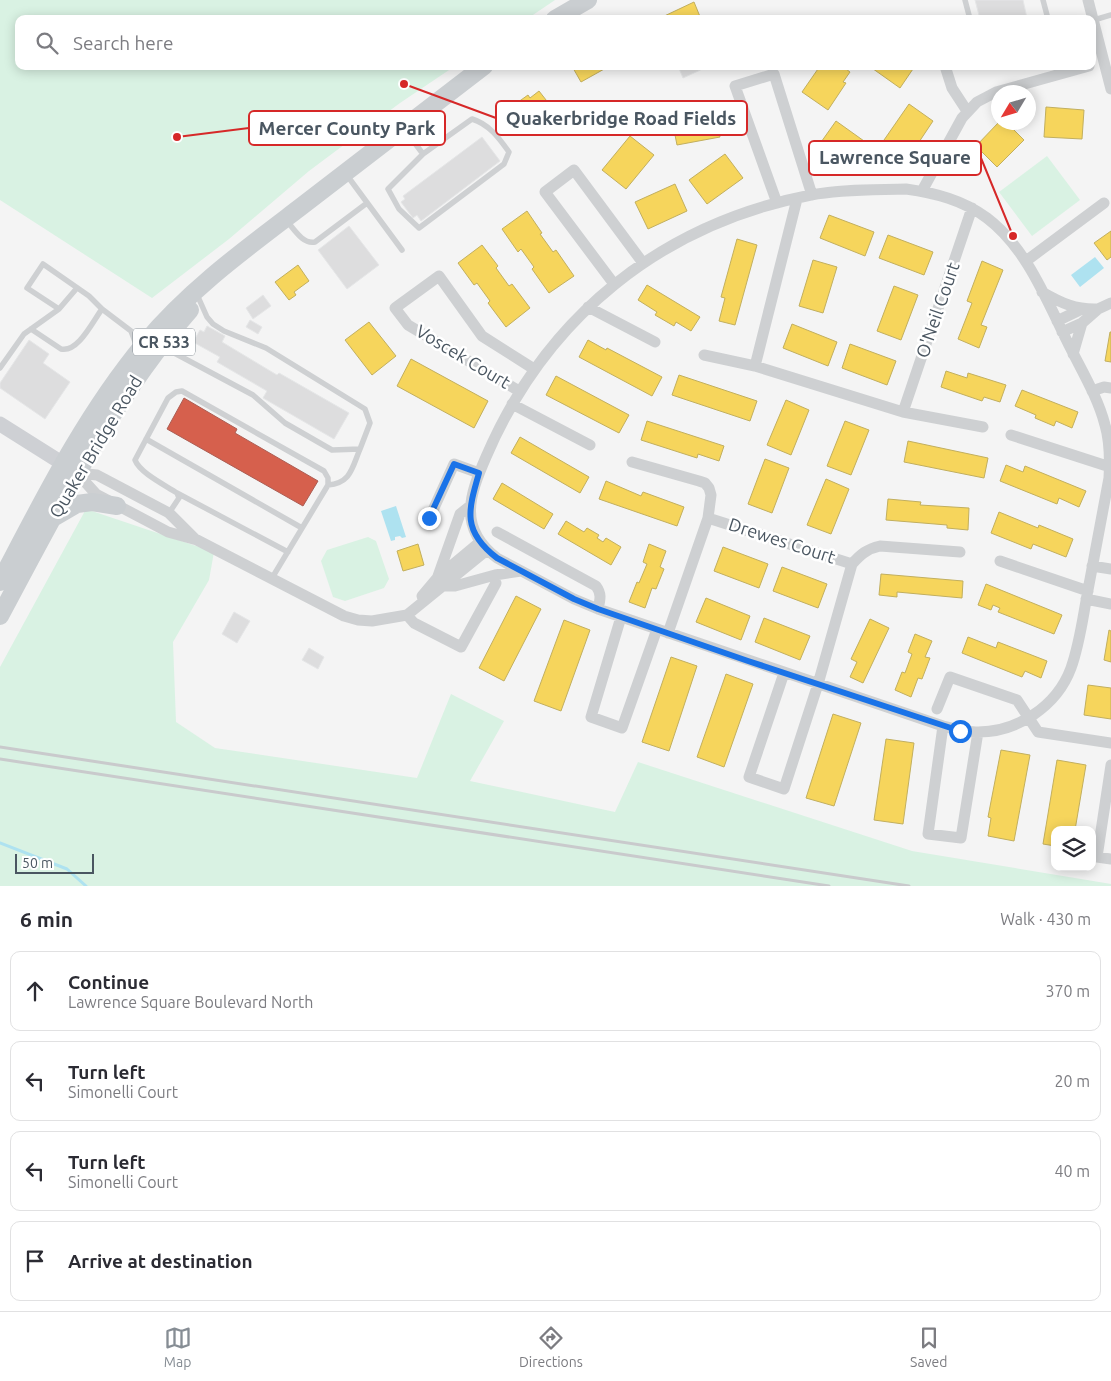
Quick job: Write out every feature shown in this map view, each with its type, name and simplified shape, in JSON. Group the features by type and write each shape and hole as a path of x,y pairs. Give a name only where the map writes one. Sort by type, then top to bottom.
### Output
{"main road":[{"path":"562,15 588,0"},
{"name":"CR 533","path":"278,223 479,70"},
{"name":"Quaker Bridge Road","path":"0,582 70,468 161,346 233,263 278,223"},
{"name":"Quaker Bridge Road","path":"0,616 52,518 70,468 102,400 138,351 166,319 196,290 278,223"},
{"path":"0,424 70,468"},
{"path":"52,518 77,504 92,502 118,506"}],"street":[{"path":"1088,0 1090,15"},
{"path":"1096,37 1111,89"},
{"path":"1096,64 1104,62"},
{"path":"947,70 952,88 967,111"},
{"path":"922,191 962,118 977,102 996,92 1076,70"},
{"path":"777,204 735,86 774,74 812,195"},
{"path":"614,284 545,192 574,170 643,263"},
{"path":"906,189 922,191 956,200 972,208 1001,230 1015,245 1026,261 1108,423 1110,468 1076,654 1071,669 1054,696 1042,709 1011,726 994,731 960,731 942,726 598,609 574,599 497,558 483,546 474,531 470,506 479,473 499,427 534,369 569,326 614,284 643,263 681,241 716,224 777,204 812,195 866,190 906,189"},
{"path":"755,366 797,199"},
{"path":"1026,261 1104,203"},
{"name":"O'Neil Court","path":"903,412 972,208"},
{"name":"Voscek Court","path":"520,391 408,325 395,308 439,276 482,336 534,369"},
{"path":"1042,292 1082,309 1098,309"},
{"path":"1062,332 1082,323 1098,309 1111,304"},
{"path":"588,307 655,342"},
{"path":"1056,321 1082,309"},
{"path":"1073,354 1082,323"},
{"path":"704,354 755,366 903,412 983,427"},
{"path":"1092,390 1104,387 1111,388"},
{"path":"512,404 590,445"},
{"path":"1011,435 1110,468"},
{"path":"632,462 705,483 711,494 708,518"},
{"path":"429,518 454,464 479,473"},
{"path":"70,468 96,494 118,506 168,532 197,540 351,618 372,621 407,615 440,583 483,546"},
{"path":"70,468 97,475 168,513 197,540"},
{"path":"440,583 460,514 470,506"},
{"name":"Drewes Court","path":"668,633 708,518 852,564 818,684 784,789 749,777 784,673"},
{"path":"497,532 596,586 600,591 601,597 598,609"},
{"path":"852,564 862,553 880,546 960,552"},
{"path":"1000,561 1111,604"},
{"path":"1092,566 1111,569"},
{"path":"440,583 455,586 495,575 521,571"},
{"path":"407,615 414,623 461,647 496,583"},
{"path":"621,617 590,717 622,728 657,629"},
{"path":"937,709 950,677 1017,700 1038,732 1111,743"},
{"path":"942,726 928,834 962,838 978,732"},
{"path":"1111,764 1097,857 1111,859"}],"lane":[{"path":"965,0 969,15"},
{"path":"1043,0 1047,15"},
{"path":"1096,17 1111,15"},
{"path":"418,117 438,143"},
{"path":"472,119 482,122 498,137 509,152 504,164 419,228 398,209 388,189 423,154 472,119"},
{"path":"404,128 423,154"},
{"path":"344,173 402,250"},
{"path":"278,223 310,244 316,242 367,202"},
{"path":"59,309 27,288 43,264 89,296 131,331 138,351"},
{"path":"0,368 24,334 59,309 77,288"},
{"path":"199,300 207,318 212,324 224,331 266,348 365,409 370,423 349,476 339,484 328,485"},
{"path":"31,329 60,349 65,350 77,344 102,308"},
{"path":"161,346 253,395 285,422 332,450 360,449"},
{"path":"272,578 288,552 328,485 328,478 324,470 182,391 176,392 168,398 135,462 178,495 288,552"},
{"path":"146,439 302,528"},
{"path":"168,513 178,495"}],"green space":[{"path":"0,0 555,0 533,15 15,15 15,70 449,70 400,103 309,171 229,239 152,298 0,200"},
{"path":"1047,156 1080,200 1032,236 999,192"},
{"path":"86,509 214,552 209,580 173,642 176,722 215,748 417,778 451,694 504,721 470,781 615,812 638,762 912,851 1111,884 1111,886 0,886 0,667"},
{"path":"368,537 376,541 389,579 384,588 345,601 333,597 321,561 327,550"}],"water":[{"path":"1095,257 1104,268 1080,287 1071,275"},
{"path":"396,506 406,537 395,537 395,540 391,541 381,511"}],"building: Homes":[{"path":"694,2 699,15 666,15"},
{"path":"574,70 602,70 581,82"},
{"path":"817,70 847,70 850,72 843,82 846,83 828,110 802,92"},
{"path":"875,70 912,70 900,88"},
{"path":"539,91 550,105 532,118 525,108 519,112 514,105 528,95 530,98"},
{"path":"909,104 933,121 909,157 884,140"},
{"path":"714,107 720,137 677,145 671,115"},
{"path":"1046,107 1084,110 1082,139 1044,137"},
{"path":"836,121 871,146 854,170 819,145"},
{"path":"991,130 1014,130 1024,140 997,167 976,146"},
{"path":"630,136 654,155 626,189 602,170"},
{"path":"725,154 743,178 707,204 689,180"},
{"path":"675,184 687,211 648,229 635,202"},
{"path":"527,211 553,252 556,250 574,276 549,293 521,249 518,252 502,229"},
{"path":"829,215 874,232 865,256 820,238"},
{"path":"1111,231 1111,257 1107,260 1094,243"},
{"path":"888,235 933,252 924,275 879,258"},
{"path":"737,239 757,245 735,325 719,321 725,298 721,297"},
{"path":"482,245 498,266 496,268 509,286 512,284 530,308 506,327 488,303 490,301 477,283 474,285 458,263"},
{"path":"813,260 837,267 823,313 799,306"},
{"path":"982,261 1003,270 981,325 987,327 979,348 958,339 972,303 967,301"},
{"path":"298,265 309,281 294,292 296,295 289,300 275,282"},
{"path":"647,285 700,317 691,331 676,322 674,326 655,315 657,312 638,300"},
{"path":"894,286 918,295 901,340 877,331"},
{"path":"369,322 396,356 372,375 345,340"},
{"path":"792,324 837,342 828,366 783,348"},
{"path":"1111,332 1111,362 1105,361"},
{"path":"588,340 662,377 652,396 579,357"},
{"path":"850,344 896,361 887,385 842,368"},
{"path":"411,359 488,401 474,428 397,386"},
{"path":"946,371 967,378 968,373 1006,385 1000,402 984,397 982,401 941,387"},
{"path":"679,375 757,401 750,421 672,395"},
{"path":"556,376 629,415 619,433 546,395"},
{"path":"1022,390 1078,412 1072,428 1056,421 1054,426 1035,418 1036,415 1015,406"},
{"path":"786,400 809,410 791,455 767,445"},
{"path":"647,421 724,446 719,461 698,454 697,458 641,440"},
{"path":"845,421 869,430 851,475 827,466"},
{"path":"520,437 589,477 580,493 511,453"},
{"path":"908,441 988,458 984,478 904,462"},
{"path":"765,459 789,468 772,513 748,504"},
{"path":"1006,465 1023,472 1025,466 1086,491 1079,507 1059,498 1057,504 1000,481"},
{"path":"826,479 849,489 831,534 807,525"},
{"path":"606,481 641,496 643,492 684,507 677,526 599,499"},
{"path":"502,483 553,514 544,529 493,499"},
{"path":"888,499 921,502 920,505 969,508 968,530 947,528 947,525 886,520"},
{"path":"999,512 1038,528 1039,525 1073,539 1066,557 1033,544 1031,549 991,533"},
{"path":"566,521 584,532 587,528 599,535 597,538 603,542 606,538 621,547 611,565 558,534"},
{"path":"418,544 424,565 403,571 397,551"},
{"path":"649,544 666,551 660,567 664,569 656,589 652,588 645,608 629,602 647,564 643,562"},
{"path":"723,547 768,564 759,588 714,571"},
{"path":"782,567 827,584 818,608 773,591"},
{"path":"881,574 963,581 962,598 897,592 897,597 879,595"},
{"path":"986,584 1062,615 1054,634 998,612 1000,608 993,605 991,610 978,605"},
{"path":"516,596 541,609 504,681 479,668"},
{"path":"706,598 750,616 741,640 696,622"},
{"path":"764,618 810,636 800,660 755,642"},
{"path":"870,619 889,628 863,683 850,677 857,662 851,659"},
{"path":"564,620 590,630 561,711 534,701"},
{"path":"1109,630 1111,631 1111,662 1104,660"},
{"path":"915,634 932,641 925,657 930,658 922,679 918,678 911,697 895,690 902,672 905,673 912,654 908,652"},
{"path":"968,637 996,648 998,642 1047,661 1041,678 1025,671 1022,677 962,653"},
{"path":"671,657 697,666 669,751 642,742"},
{"path":"726,674 753,684 724,767 697,757"},
{"path":"1088,685 1111,688 1111,719 1084,715"},
{"path":"833,714 861,723 834,806 806,798"},
{"path":"886,739 914,743 903,824 874,820"},
{"path":"1001,750 1030,755 1014,841 988,836 991,818 988,817"},
{"path":"1057,760 1086,765 1076,826 1051,826 1051,845 1043,844"}],"building: Shops":[{"path":"184,398 237,429 235,433 318,481 303,506 167,429"}],"building: Other":[{"path":"975,0 1023,0 1026,15 979,15"},
{"path":"680,70 700,70 683,78"},
{"path":"482,137 500,161 421,221 417,215 413,218 401,202 405,199 403,196"},
{"path":"349,226 379,265 347,289 318,250"},
{"path":"263,295 271,306 253,319 246,308"},
{"path":"250,320 262,327 258,334 246,327"},
{"path":"207,326 225,336 222,342 277,375 279,373 349,413 334,439 263,398 267,391 217,362 220,357 193,342 200,330 204,332"},
{"path":"29,340 49,354 43,363 70,382 45,419 0,388 0,383"},
{"path":"234,612 250,621 237,643 222,634"},
{"path":"309,648 324,657 318,669 302,660"}],"waterway":[{"path":"0,843 67,869 86,886"}],"railway":[{"path":"0,747 909,886"},
{"path":"0,759 829,886"}],"place":[{"name":"Quakerbridge Road Fields","path":"404,84"},
{"name":"Mercer County Park","path":"177,137"},
{"name":"Lawrence Square","path":"1013,236"}],"route":[{"path":"429,518 454,464 479,473 470,506 471,519 474,531 480,542 497,558 574,599 598,609 960,731"}]}
